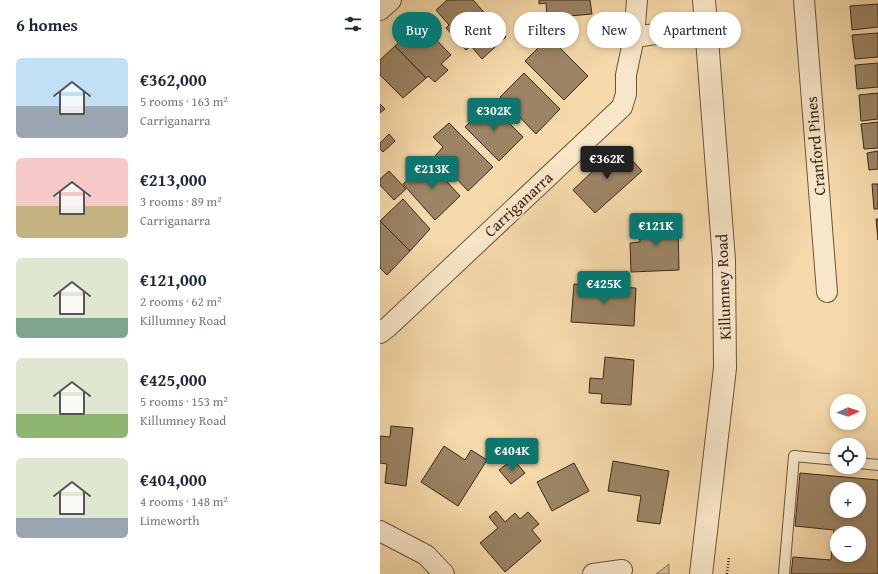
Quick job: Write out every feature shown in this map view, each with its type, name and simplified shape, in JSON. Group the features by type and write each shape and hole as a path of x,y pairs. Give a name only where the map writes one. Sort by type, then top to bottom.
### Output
{"street":[{"path":"380,10 391,0"},
{"name":"Carriganarra","path":"636,12 637,0"},
{"name":"Killumney Road","path":"704,0 705,12"},
{"name":"Cranford Pines","path":"804,0 827,292"},
{"name":"Carriganarra","path":"380,332 388,327 622,107 626,94 626,75 632,48"},
{"name":"Killumney Road","path":"702,574 725,368 724,260 709,48"},
{"path":"380,531 426,555 444,574"},
{"path":"592,574 622,570"}],"lane":[{"path":"784,574 794,456 830,459"},
{"path":"866,464 878,465"}],"shaded area":[{"path":"669,564 669,574 656,574"}],"building":[{"path":"447,0 473,0 484,12 450,12 450,32 446,28 449,25 442,17 442,12 438,12 436,10"},
{"path":"539,0 590,0 592,12 587,12 587,14 579,15 579,12 547,12 546,3 539,4"},
{"path":"878,4 878,27 852,30 850,6"},
{"path":"878,33 878,57 855,59 852,35"},
{"path":"442,46 451,55 441,64 448,70 435,82 428,76 426,78 397,48 442,48"},
{"path":"393,48 397,48 426,78 403,98 380,75 380,60"},
{"path":"473,48 494,48 482,59"},
{"path":"538,48 560,48 588,76 564,100 525,61"},
{"path":"878,63 878,87 857,89 855,65"},
{"path":"524,73 560,109 536,134 500,97"},
{"path":"878,93 878,119 861,121 859,95"},
{"path":"489,103 523,137 499,161 465,127"},
{"path":"380,104 385,109 380,113"},
{"path":"878,122 878,148 864,149 861,124"},
{"path":"449,123 493,167 468,191 435,156 443,147 433,137"},
{"path":"389,134 395,141 383,152 380,149 380,143"},
{"path":"619,146 642,171 595,213 573,190"},
{"path":"878,151 878,169 869,170 867,153"},
{"path":"428,161 460,196 435,220 403,184"},
{"path":"389,171 406,189 394,200 380,185 380,179"},
{"path":"872,184 878,184 878,209 874,209"},
{"path":"403,199 430,229 410,251 380,221"},
{"path":"876,219 878,219 878,240"},
{"path":"638,220 678,220 679,270 631,272 630,243 640,242"},
{"path":"380,221 410,251 387,275 380,268"},
{"path":"574,284 636,288 634,326 571,322"},
{"path":"605,357 634,360 631,405 601,403 602,394 589,393 590,378 603,379"},
{"path":"391,426 413,428 406,486 385,483 387,464 380,463 380,436 390,437"},
{"path":"444,446 465,460 471,450 487,460 458,506 421,482"},
{"path":"513,459 525,473 511,484 499,470"},
{"path":"613,461 669,471 660,524 637,521 641,496 608,491"},
{"path":"574,463 589,491 552,511 537,482"},
{"path":"800,473 878,480 878,574 791,574 793,557 830,560 830,562 866,562 866,526 830,526 830,530 795,526"},
{"path":"496,511 505,522 515,513 520,519 528,512 539,524 532,530 541,541 505,572 480,543 498,528 489,517"}]}
